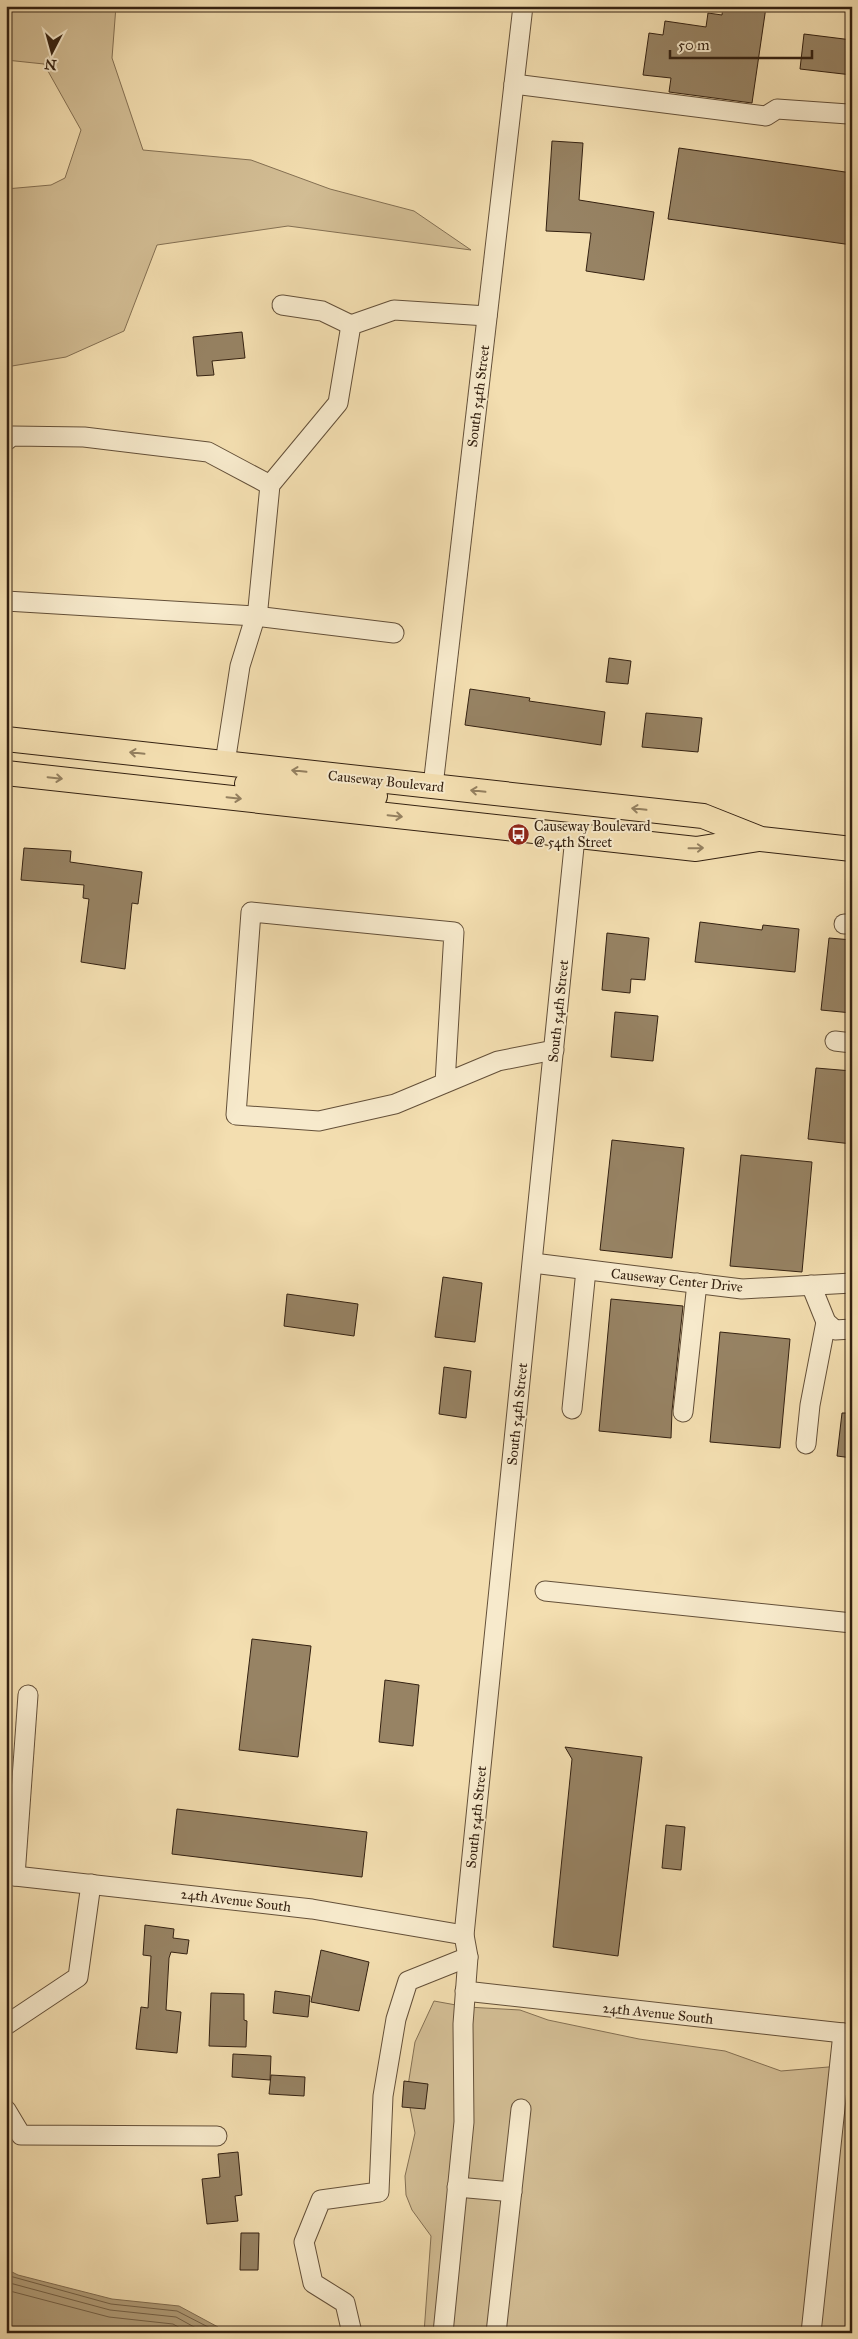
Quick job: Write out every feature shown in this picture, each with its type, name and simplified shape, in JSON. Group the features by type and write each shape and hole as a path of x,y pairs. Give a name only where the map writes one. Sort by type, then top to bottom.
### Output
{"main road":[{"name":"Causeway Boulevard","path":"6,739 703,816 761,839"},
{"name":"Causeway Boulevard","path":"6,773 696,849 761,839 852,849"},
{"path":"157,790 170,778 176,777 424,800 430,795 433,786"},
{"path":"575,837 583,823 593,822 675,831 721,823"}],"street":[{"name":"South 54th Street","path":"433,786 523,6"},
{"path":"514,84 766,116 776,108 848,114"},
{"path":"282,305 322,311 351,325 394,310 487,316"},
{"path":"225,763 240,666 255,616 270,485 338,403 351,325"},
{"path":"6,441 12,436 84,437 208,452 270,485"},
{"path":"6,601 255,616 394,634"},
{"name":"South 54th Street","path":"443,2333 464,2122 463,2024 468,1957 464,1935 575,837"},
{"path":"445,1083 454,932 251,912 236,1115 319,1121 395,1104 498,1061 554,1050"},
{"name":"Causeway Center Drive","path":"533,1263 742,1289 852,1283"},
{"path":"572,1409 586,1270"},
{"path":"683,1412 698,1283"},
{"path":"811,1285 826,1322 835,1330 852,1330"},
{"path":"806,1444 810,1405 826,1322"},
{"path":"544,1591 852,1623"},
{"path":"11,1875 28,1694"},
{"name":"24th Avenue South","path":"11,1875 312,1909 464,1935"},
{"path":"6,2025 78,1978 90,1884"},
{"path":"352,2333 345,2303 313,2283 304,2242 321,2200 379,2192 384,2089 396,2019 408,1981 468,1957"},
{"name":"24th Avenue South","path":"465,1992 848,2033"},
{"path":"811,2333 848,2033"},
{"path":"496,2333 521,2109"},
{"path":"6,2110 21,2135 217,2136"},
{"path":"458,2187 512,2192"}],"shaded area":[{"path":"6,6 116,6 112,58 143,150 251,160 330,189 414,211 471,250 288,226 157,245 124,331 66,357 6,367 6,189 51,185 65,178 81,130 44,64 6,60"},
{"path":"434,2001 467,2007 520,2010 548,2020 639,2039 725,2051 781,2071 852,2065 852,2333 424,2333 431,2236 412,2210 406,2195 405,2176 415,2133 407,2092 415,2042"}],"water":[{"path":"6,2269 18,2275 112,2299 179,2306 218,2327 218,2333 6,2333"}],"building":[{"path":"723,6 766,7 752,103 669,92 671,78 643,75 649,33 663,35 665,21 706,27 708,13 722,15"},
{"path":"804,34 852,40 852,75 800,69"},
{"path":"552,141 583,143 579,200 654,212 644,280 586,271 591,233 546,231"},
{"path":"679,148 852,173 852,245 668,219"},
{"path":"242,332 245,358 212,361 214,375 197,376 193,337"},
{"path":"609,658 631,661 628,684 606,682"},
{"path":"470,689 530,698 529,701 605,712 601,745 465,725"},
{"path":"646,713 702,718 698,752 642,747"},
{"path":"24,848 71,851 70,862 142,872 138,904 132,903 125,969 81,962 89,899 83,898 84,885 21,880"},
{"path":"700,922 762,930 763,925 799,929 795,972 695,962"},
{"path":"607,933 649,938 645,980 631,979 630,993 602,990"},
{"path":"829,938 852,940 852,1013 821,1010"},
{"path":"615,1012 658,1016 653,1061 611,1057"},
{"path":"816,1068 852,1071 852,1144 808,1139"},
{"path":"612,1140 684,1148 672,1258 600,1250"},
{"path":"741,1155 812,1162 802,1272 730,1266"},
{"path":"443,1277 482,1283 475,1342 435,1337"},
{"path":"287,1294 358,1304 354,1336 284,1326"},
{"path":"611,1299 683,1306 671,1438 599,1431"},
{"path":"720,1332 790,1339 780,1448 710,1442"},
{"path":"444,1367 471,1371 466,1418 439,1414"},
{"path":"842,1413 852,1413 852,1458 837,1456"},
{"path":"252,1639 311,1646 298,1757 239,1750"},
{"path":"385,1680 419,1685 413,1746 379,1742"},
{"path":"565,1747 642,1757 618,1956 553,1947 572,1759"},
{"path":"177,1809 367,1832 362,1877 172,1854"},
{"path":"666,1825 685,1827 681,1870 662,1868"},
{"path":"145,1925 174,1929 173,1938 189,1940 187,1954 171,1952 169,1958 166,2010 181,2012 177,2053 136,2049 141,2007 148,2008 151,1956 143,1955"},
{"path":"321,1950 369,1962 359,2011 311,2002"},
{"path":"275,1991 310,1996 308,2017 273,2013"},
{"path":"211,1993 244,1994 244,2020 247,2021 246,2047 209,2046"},
{"path":"233,2054 271,2056 270,2080 232,2077"},
{"path":"271,2075 305,2077 304,2096 269,2094"},
{"path":"404,2081 428,2084 425,2109 402,2107"},
{"path":"238,2152 242,2195 235,2196 238,2221 207,2224 202,2179 220,2177 218,2154"},
{"path":"241,2233 259,2233 258,2270 240,2270"}],"place":[{"name":"Causeway Boulevard @ 54th Street","path":"518,834"}]}
